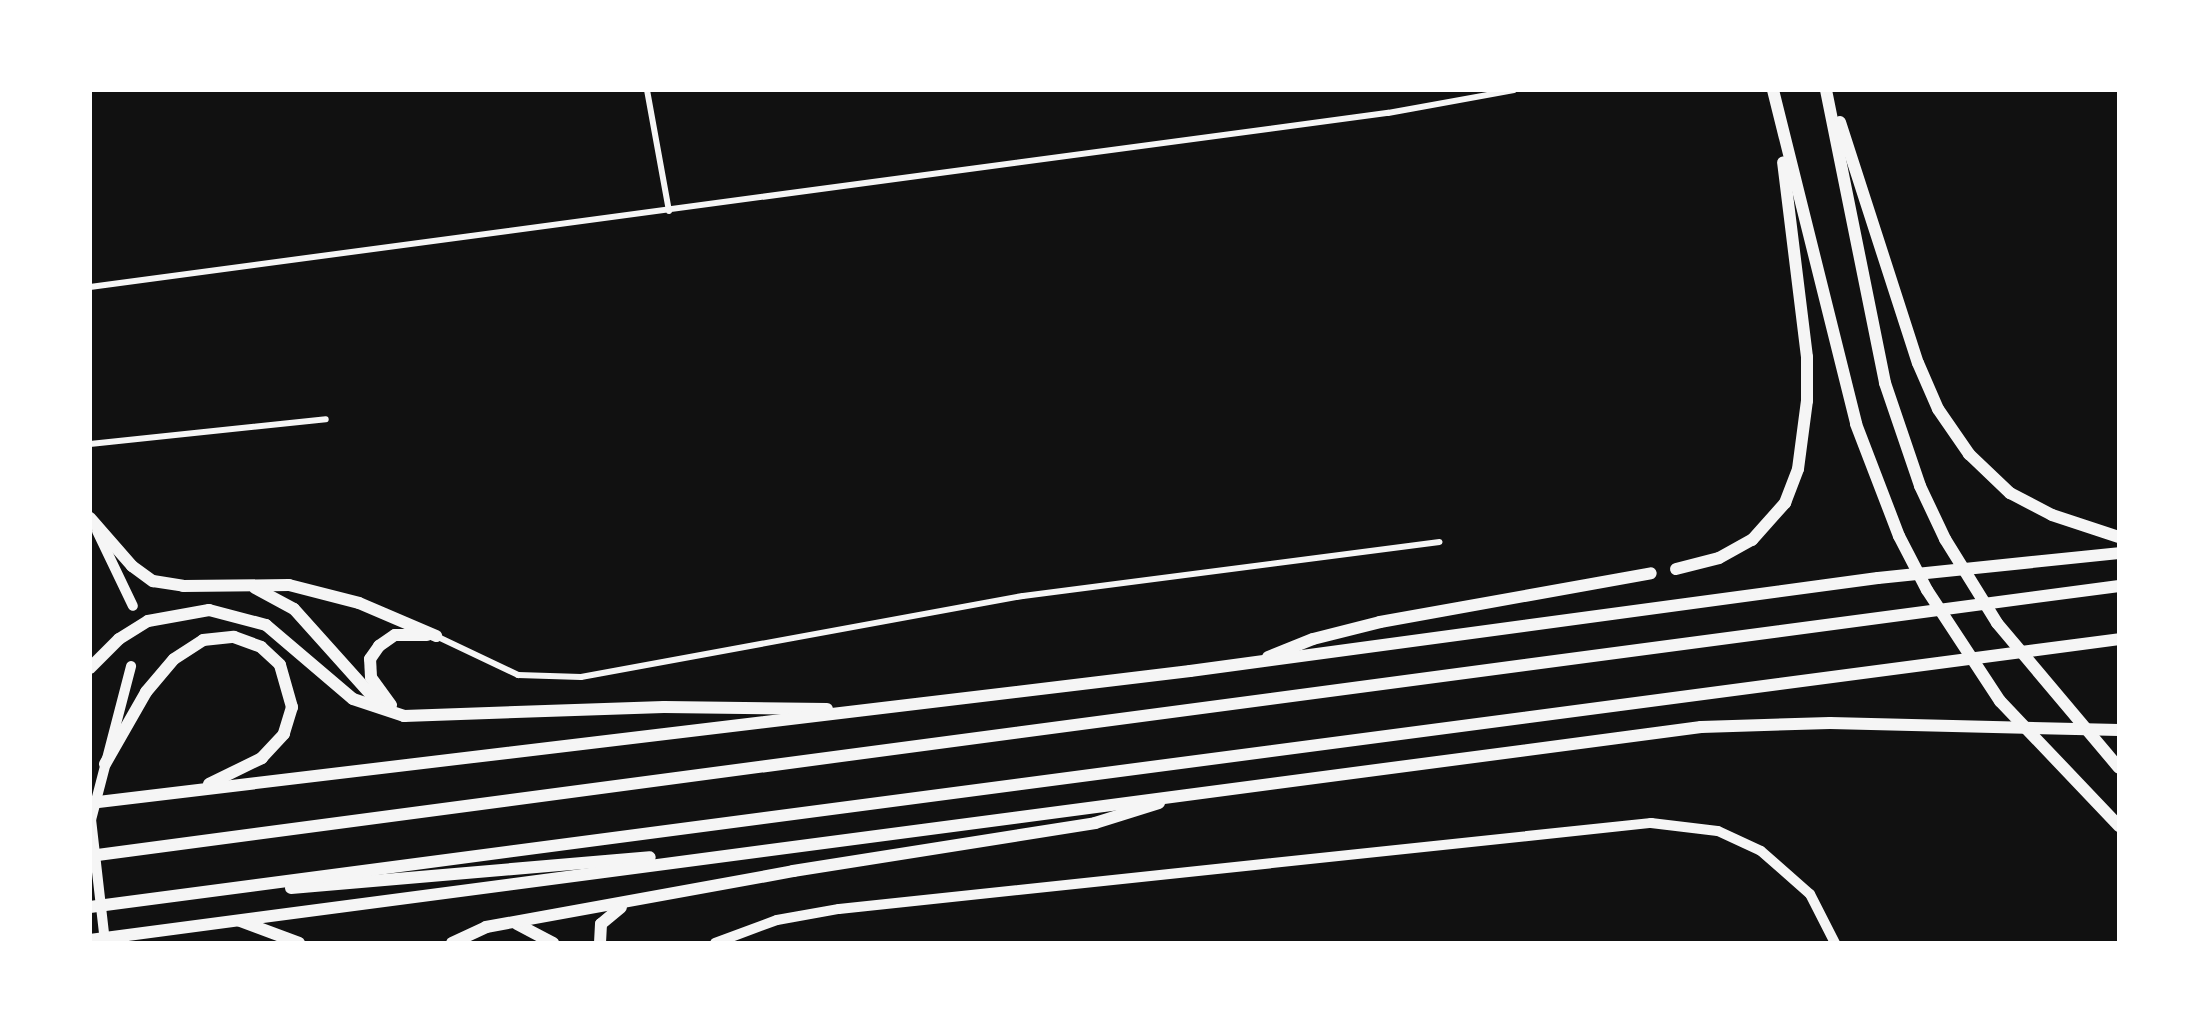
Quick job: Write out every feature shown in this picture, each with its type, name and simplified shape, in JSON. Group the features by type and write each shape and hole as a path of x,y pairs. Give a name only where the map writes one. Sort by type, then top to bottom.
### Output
{"highway":[{"path":"1828,90 1918,363 1938,409 1969,454 2010,492 2052,516 2119,536"},
{"path":"1828,90 1885,382 1920,486 1945,539 1997,623 2119,768"},
{"path":"1676,569 1720,558 1752,540 1785,503 1798,469 1807,402 1806,357 1774,97"},
{"path":"1774,97 1856,424 1899,536 1946,621 2000,701 2119,826"},
{"path":"90,518 132,566 153,582 184,586 290,585 390,614 436,636"},
{"path":"90,802 884,710 1878,578 2119,553"},
{"path":"1259,662 1287,648 1380,622 1651,573"},
{"path":"245,584 275,596 294,610 358,684 387,711"},
{"path":"90,856 2119,586"},
{"path":"90,668 118,639 148,622 191,610 228,612 266,625 353,699 404,716 664,707 884,710"},
{"path":"404,716 376,688 370,659 379,646 396,635 436,636"},
{"path":"105,764 146,692 174,659 204,640 234,637 261,647 280,665 291,692 289,721 284,734 262,758 198,790"},
{"path":"90,906 2119,639"},
{"path":"90,940 1700,727 1830,723 2119,730"},
{"path":"456,943 470,933 510,923 793,870 1095,822 1186,793"},
{"path":"274,884 326,887 697,852 741,853"},
{"path":"600,943 598,933 605,917 634,902"},
{"path":"233,919 298,943"},
{"path":"510,923 526,926 553,943"}],"main road":[{"path":"90,518 134,606"},
{"path":"106,943 90,837 131,666"},
{"path":"714,943 777,920 839,908 1651,824 1718,831 1762,851 1810,894 1834,943"}],"street":[{"path":"647,90 669,211"},
{"path":"90,287 1388,113 1514,90"},
{"path":"90,444 326,419"},
{"path":"436,636 518,675 582,677 1023,596 1440,542"}]}
